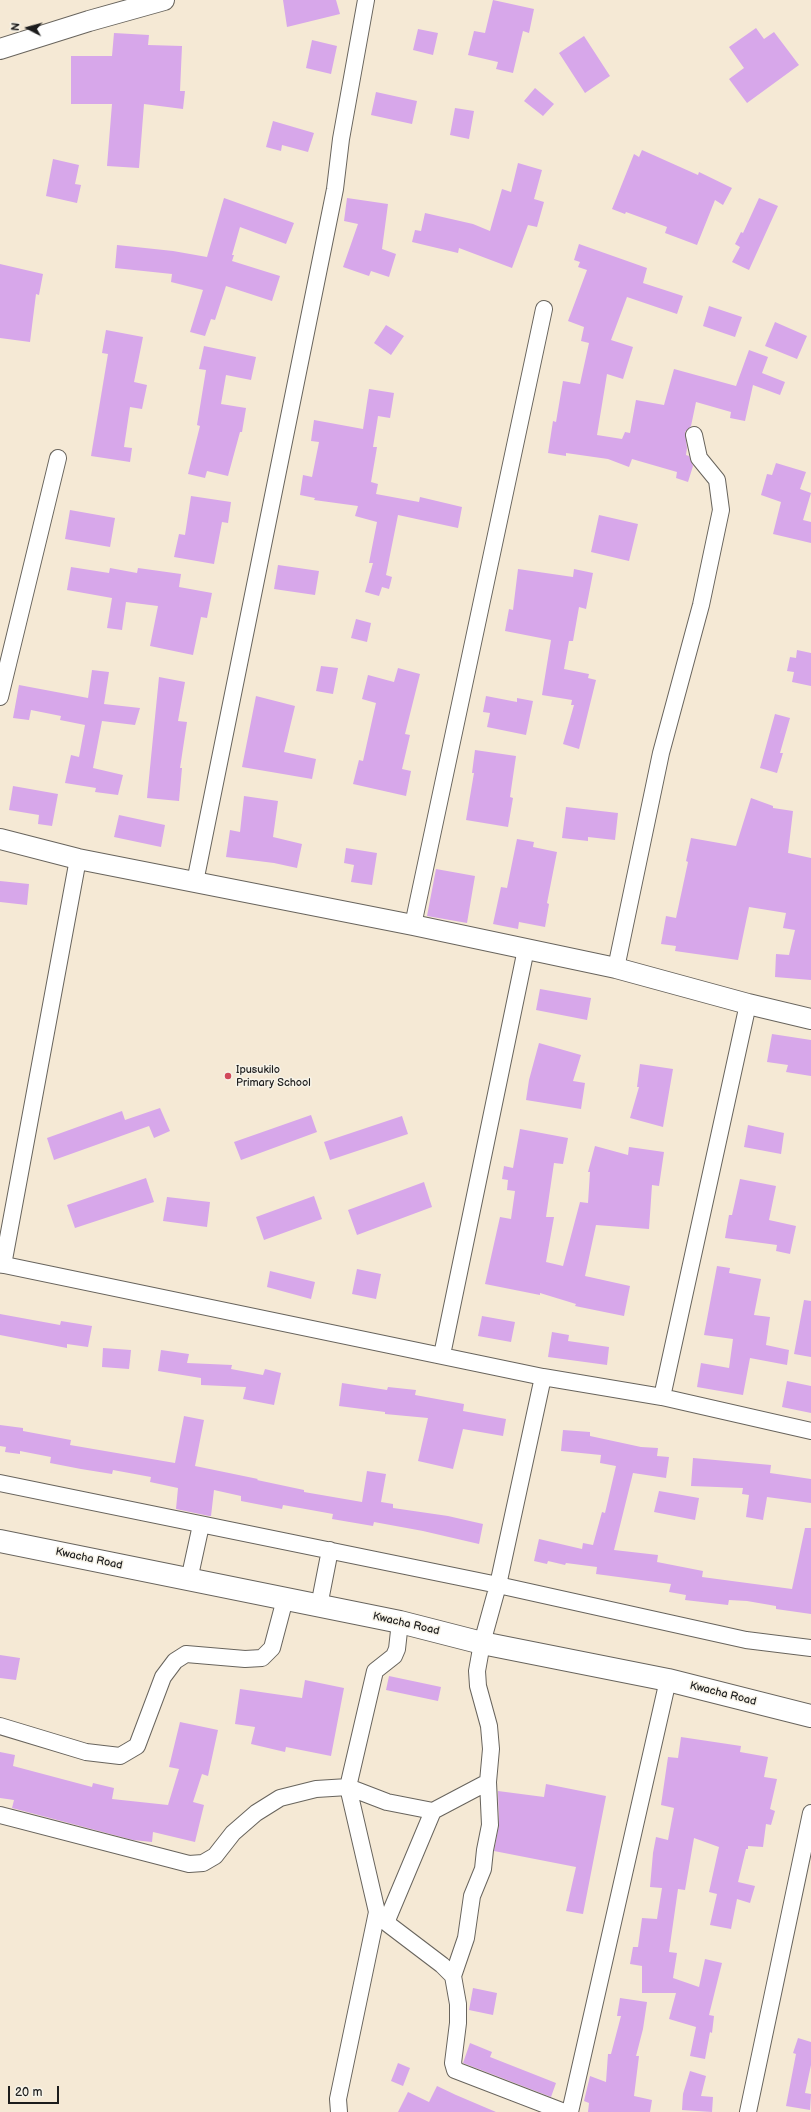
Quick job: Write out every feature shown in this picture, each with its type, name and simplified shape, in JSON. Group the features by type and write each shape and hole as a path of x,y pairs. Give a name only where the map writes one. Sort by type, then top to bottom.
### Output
{"main road":[{"name":"Kwacha Road","path":"0,1541 400,1622 482,1642 668,1680 811,1716"}],"street":[{"path":"0,49 89,21 164,0"},
{"path":"195,882 335,188 341,139 366,0"},
{"path":"413,925 544,309"},
{"path":"616,968 661,753 701,605 721,510 717,480 699,458 694,435"},
{"path":"0,697 58,458"},
{"path":"0,839 78,859 413,925 616,968 748,1004 811,1019"},
{"path":"78,859 2,1264 543,1377 662,1397 811,1431"},
{"path":"442,1355 526,949"},
{"path":"662,1397 748,1004"},
{"path":"543,1377 498,1585 482,1642 477,1678 489,1726 491,1749 488,1782 490,1825 483,1868 472,1896 466,1938 453,1976 458,2004 458,2023 453,2063 455,2070 564,2112"},
{"path":"0,1483 498,1585 746,1640 811,1648"},
{"path":"189,1580 201,1525"},
{"path":"319,1606 330,1550"},
{"path":"0,1726 86,1752 120,1756 137,1746 163,1677 175,1661 186,1654 245,1659 262,1658 272,1648 285,1599"},
{"path":"400,1622 397,1649 394,1656 375,1671 348,1787 382,1915 388,1924 442,1965 453,1976"},
{"path":"570,2112 668,1680"},
{"path":"339,2112 338,2099 382,1915 433,1811 488,1782"},
{"path":"0,1815 189,1864 203,1863 215,1856 233,1833 256,1813 280,1798 316,1789 348,1787 388,1802 433,1811"},
{"path":"748,2112 811,1814"}],"building":[{"path":"283,0 336,0 340,14 287,27"},
{"path":"493,0 534,9 529,33 523,31 513,73 496,69 498,62 468,55 474,31 485,33"},
{"path":"756,28 764,39 774,32 799,65 747,103 729,79 744,68 729,47"},
{"path":"418,29 438,33 433,55 413,50"},
{"path":"114,33 149,35 148,45 182,46 180,91 185,91 183,109 144,104 139,168 107,166 112,104 71,104 71,56 112,56"},
{"path":"584,36 610,76 585,93 559,53"},
{"path":"312,40 337,46 331,74 306,68"},
{"path":"535,88 554,104 543,116 524,101"},
{"path":"376,92 417,101 412,124 371,115"},
{"path":"455,108 474,111 469,139 450,135"},
{"path":"273,121 314,133 308,152 282,145 281,151 266,147"},
{"path":"642,150 698,175 699,172 732,188 723,205 715,200 697,245 665,233 667,227 626,212 625,214 612,209 634,154 639,157"},
{"path":"53,159 79,165 75,184 81,185 77,203 46,196"},
{"path":"518,163 542,170 534,199 544,202 537,227 528,225 512,268 459,248 458,253 412,242 415,230 421,231 425,213 473,224 490,231 502,189 511,192"},
{"path":"224,198 294,223 286,244 240,227 232,255 234,255 232,261 280,276 272,301 226,286 215,320 211,319 205,336 190,332 203,290 171,282 172,274 115,268 117,245 173,251 207,257"},
{"path":"347,198 388,204 382,249 396,254 389,277 371,271 369,276 343,267 358,224 344,221"},
{"path":"759,198 778,206 749,270 732,262 740,247 735,244 741,232 743,233"},
{"path":"579,244 647,268 643,283 683,296 677,314 627,297 611,340 633,347 623,379 607,374 597,435 622,439 625,432 630,433 636,400 664,405 674,369 736,386 749,350 768,357 762,373 785,382 780,395 753,385 745,421 730,418 731,412 696,402 691,426 685,432 687,448 686,455 689,456 693,466 688,482 676,478 677,472 632,459 629,467 608,459 566,453 566,456 548,453 553,421 556,422 563,381 580,384 589,343 581,341 584,327 568,321 587,270 578,267 580,262 574,260"},
{"path":"0,264 43,274 39,295 36,294 30,342 0,338"},
{"path":"709,306 742,317 735,337 703,326"},
{"path":"775,322 807,336 797,359 765,346"},
{"path":"386,325 404,336 391,355 374,343"},
{"path":"106,330 143,337 134,382 147,385 142,409 130,407 124,447 132,448 130,462 91,456 108,354 102,353"},
{"path":"204,346 256,357 251,380 226,375 221,404 246,408 242,432 240,432 228,476 207,471 205,478 188,474 200,426 197,425 206,370 199,369"},
{"path":"369,389 394,393 390,418 378,416 373,447 377,447 371,482 378,484 376,494 419,502 420,497 462,507 458,528 398,515 386,575 392,577 389,589 382,587 379,596 365,592 373,563 369,563 377,522 355,516 358,506 314,500 315,498 300,495 303,475 312,477 319,442 311,441 314,420 363,429"},
{"path":"776,463 806,472 800,489 811,493 803,520 811,522 811,543 773,534 781,502 761,495 767,474 772,475"},
{"path":"191,496 231,502 228,523 222,522 214,564 174,557 179,534 185,535"},
{"path":"70,510 115,518 110,547 65,539"},
{"path":"599,515 638,524 629,561 591,552"},
{"path":"278,565 319,571 315,595 274,589"},
{"path":"71,567 109,573 110,568 137,573 138,568 181,574 179,587 212,593 207,618 201,617 193,655 150,646 158,606 126,602 122,630 107,628 112,598 67,590"},
{"path":"518,569 573,577 574,569 593,573 586,609 579,607 573,641 569,641 564,669 589,674 588,678 596,680 579,749 563,744 574,705 571,705 572,700 542,695 551,640 505,631 509,609 513,610"},
{"path":"356,619 371,623 367,642 351,638"},
{"path":"797,650 811,653 811,686 792,682 794,672 787,671 790,657 796,658"},
{"path":"321,666 338,668 333,694 316,691"},
{"path":"398,668 420,674 405,734 410,735 402,769 411,771 406,796 353,784 359,760 363,761 376,703 362,699 368,675 394,682"},
{"path":"92,670 109,672 104,704 140,708 135,725 102,721 93,768 123,775 118,795 95,792 96,788 65,783 71,755 79,757 85,725 60,720 61,716 31,710 29,720 13,718 19,685 88,698"},
{"path":"159,677 185,682 178,721 187,722 180,768 182,768 179,801 147,798"},
{"path":"256,696 295,706 284,752 316,759 312,779 242,767"},
{"path":"486,696 517,702 517,698 533,701 526,735 487,727 490,713 483,712"},
{"path":"775,714 790,718 780,753 783,753 777,773 760,768"},
{"path":"475,750 516,756 510,797 513,798 508,827 466,820 474,773 472,773"},
{"path":"13,786 58,794 52,826 38,824 39,815 9,810"},
{"path":"244,796 278,801 273,837 302,844 297,868 274,863 226,857 230,830 240,832"},
{"path":"751,798 773,806 773,808 793,811 788,853 811,858 811,980 775,977 776,954 789,955 795,930 783,928 786,913 749,907 738,960 675,951 676,946 661,944 666,916 676,918 688,862 686,861 691,838 736,846"},
{"path":"566,807 618,813 615,840 588,837 588,841 562,838"},
{"path":"119,815 165,825 161,847 114,837"},
{"path":"517,839 534,842 533,847 557,852 547,903 549,904 545,927 519,922 518,929 493,924 501,887 507,888"},
{"path":"346,848 377,853 372,885 351,882 354,865 344,863"},
{"path":"436,869 475,876 467,923 427,916"},
{"path":"0,881 29,884 27,905 0,902"},
{"path":"540,989 591,998 587,1020 536,1010"},
{"path":"772,1034 811,1040 811,1076 786,1072 788,1065 767,1062"},
{"path":"539,1043 581,1055 573,1081 585,1083 581,1109 526,1100 529,1080"},
{"path":"640,1064 673,1069 663,1127 630,1118 639,1087 637,1087"},
{"path":"160,1108 170,1131 154,1138 149,1126 54,1160 47,1138 122,1111 125,1120"},
{"path":"311,1115 317,1132 241,1160 234,1142"},
{"path":"402,1116 408,1134 330,1160 324,1142"},
{"path":"748,1125 784,1133 781,1154 744,1147"},
{"path":"520,1129 568,1138 563,1164 554,1163 546,1217 554,1217 546,1262 563,1266 580,1202 588,1203 590,1172 588,1172 595,1146 628,1155 629,1147 664,1152 659,1186 652,1185 649,1229 596,1225 585,1276 630,1286 624,1316 575,1306 576,1304 540,1293 540,1295 485,1284 500,1217 511,1219 515,1191 507,1190 508,1180 502,1179 504,1166 513,1168"},
{"path":"146,1178 154,1202 75,1228 67,1205"},
{"path":"740,1179 776,1186 769,1220 796,1226 790,1254 776,1251 777,1245 725,1238 729,1215 732,1215"},
{"path":"424,1182 432,1207 357,1235 348,1210"},
{"path":"314,1196 322,1219 264,1240 256,1217"},
{"path":"167,1197 210,1202 207,1227 163,1221"},
{"path":"717,1266 730,1268 729,1273 761,1279 754,1315 770,1317 766,1345 789,1350 787,1365 750,1358 743,1395 697,1387 701,1363 729,1368 733,1339 704,1335"},
{"path":"357,1269 381,1274 376,1299 352,1294"},
{"path":"270,1271 315,1282 311,1299 267,1287"},
{"path":"804,1300 811,1301 811,1357 794,1354"},
{"path":"0,1314 60,1325 61,1321 92,1326 88,1347 67,1344 67,1348 0,1335"},
{"path":"482,1316 515,1322 511,1342 478,1336"},
{"path":"552,1332 569,1335 568,1341 609,1347 607,1365 548,1357"},
{"path":"103,1348 131,1350 129,1369 102,1367"},
{"path":"161,1350 189,1354 187,1363 232,1365 231,1369 263,1375 265,1369 281,1373 274,1405 243,1399 246,1387 201,1385 201,1378 158,1371"},
{"path":"787,1381 811,1386 811,1413 782,1407"},
{"path":"342,1383 387,1390 388,1387 416,1390 415,1395 464,1404 463,1411 506,1419 503,1436 463,1429 453,1469 418,1461 428,1418 385,1414 385,1412 339,1406"},
{"path":"184,1416 204,1420 195,1466 258,1479 257,1480 304,1490 304,1492 362,1502 367,1471 386,1474 381,1502 393,1504 393,1508 448,1516 483,1524 479,1544 423,1531 374,1522 373,1526 332,1519 333,1514 300,1508 283,1505 282,1509 241,1501 241,1496 214,1490 211,1516 209,1516 176,1509 178,1488 150,1482 151,1477 113,1470 112,1474 50,1463 51,1457 20,1451 20,1454 5,1452 6,1447 0,1446 0,1425 23,1428 23,1431 71,1440 70,1445 175,1463"},
{"path":"563,1430 590,1432 590,1436 641,1447 658,1448 657,1456 669,1457 666,1478 633,1473 614,1550 658,1555 657,1562 703,1571 702,1577 792,1589 805,1528 811,1528 811,1614 776,1609 776,1606 747,1601 729,1600 728,1605 685,1600 686,1595 669,1592 671,1584 596,1574 597,1567 566,1563 565,1565 548,1561 547,1564 534,1561 539,1539 582,1549 583,1543 593,1545 602,1512 605,1513 616,1466 600,1463 601,1455 561,1451"},
{"path":"693,1458 771,1465 770,1473 811,1479 811,1503 767,1497 763,1520 746,1517 749,1495 742,1494 743,1488 691,1486"},
{"path":"659,1491 699,1498 695,1520 654,1512"},
{"path":"0,1655 20,1658 16,1680 0,1678"},
{"path":"389,1676 441,1687 438,1701 386,1690"},
{"path":"305,1680 344,1688 331,1756 286,1747 285,1752 251,1744 255,1727 235,1724 240,1689 302,1698"},
{"path":"180,1722 218,1730 208,1776 202,1774 193,1802 204,1805 195,1842 153,1832 152,1842 133,1840 12,1808 14,1800 0,1798 0,1752 15,1755 13,1766 92,1787 93,1783 114,1788 112,1799 168,1805 179,1769 169,1767"},
{"path":"681,1737 741,1746 740,1752 768,1757 764,1777 777,1779 770,1809 775,1811 771,1825 766,1824 763,1847 748,1846 738,1882 755,1886 750,1903 737,1899 731,1929 710,1925 717,1894 709,1892 719,1847 694,1838 685,1890 678,1889 669,1952 677,1953 673,1978 699,1987 705,1959 722,1963 709,2015 714,2016 712,2033 710,2032 705,2059 690,2056 696,2027 669,2019 676,1993 642,1993 642,1966 630,1964 633,1947 638,1947 642,1918 657,1919 662,1888 650,1887 653,1853 656,1837 668,1840 674,1808 661,1805 668,1757 678,1758"},
{"path":"546,1784 606,1796 583,1914 566,1911 576,1867 494,1851 499,1825 498,1791 544,1797"},
{"path":"473,1988 497,1993 493,2015 469,2010"},
{"path":"620,1998 647,2002 643,2029 636,2056 639,2056 634,2096 652,2100 650,2112 588,2112 589,2103 584,2101 590,2076 606,2082 608,2054 611,2054 621,2016 617,2016"},
{"path":"798,2038 811,2042 811,2065 805,2093 811,2094 810,2110 786,2106 796,2054 793,2053"},
{"path":"470,2043 492,2052 490,2057 556,2083 551,2097 463,2063"},
{"path":"398,2063 410,2068 403,2086 391,2081"},
{"path":"690,2071 706,2076 701,2096 713,2097 712,2112 682,2110 683,2094"},
{"path":"437,2086 496,2112 398,2112 408,2092 429,2102"}],"place":[{"name":"Ipusukilo Primary School","path":"228,1076"}]}
